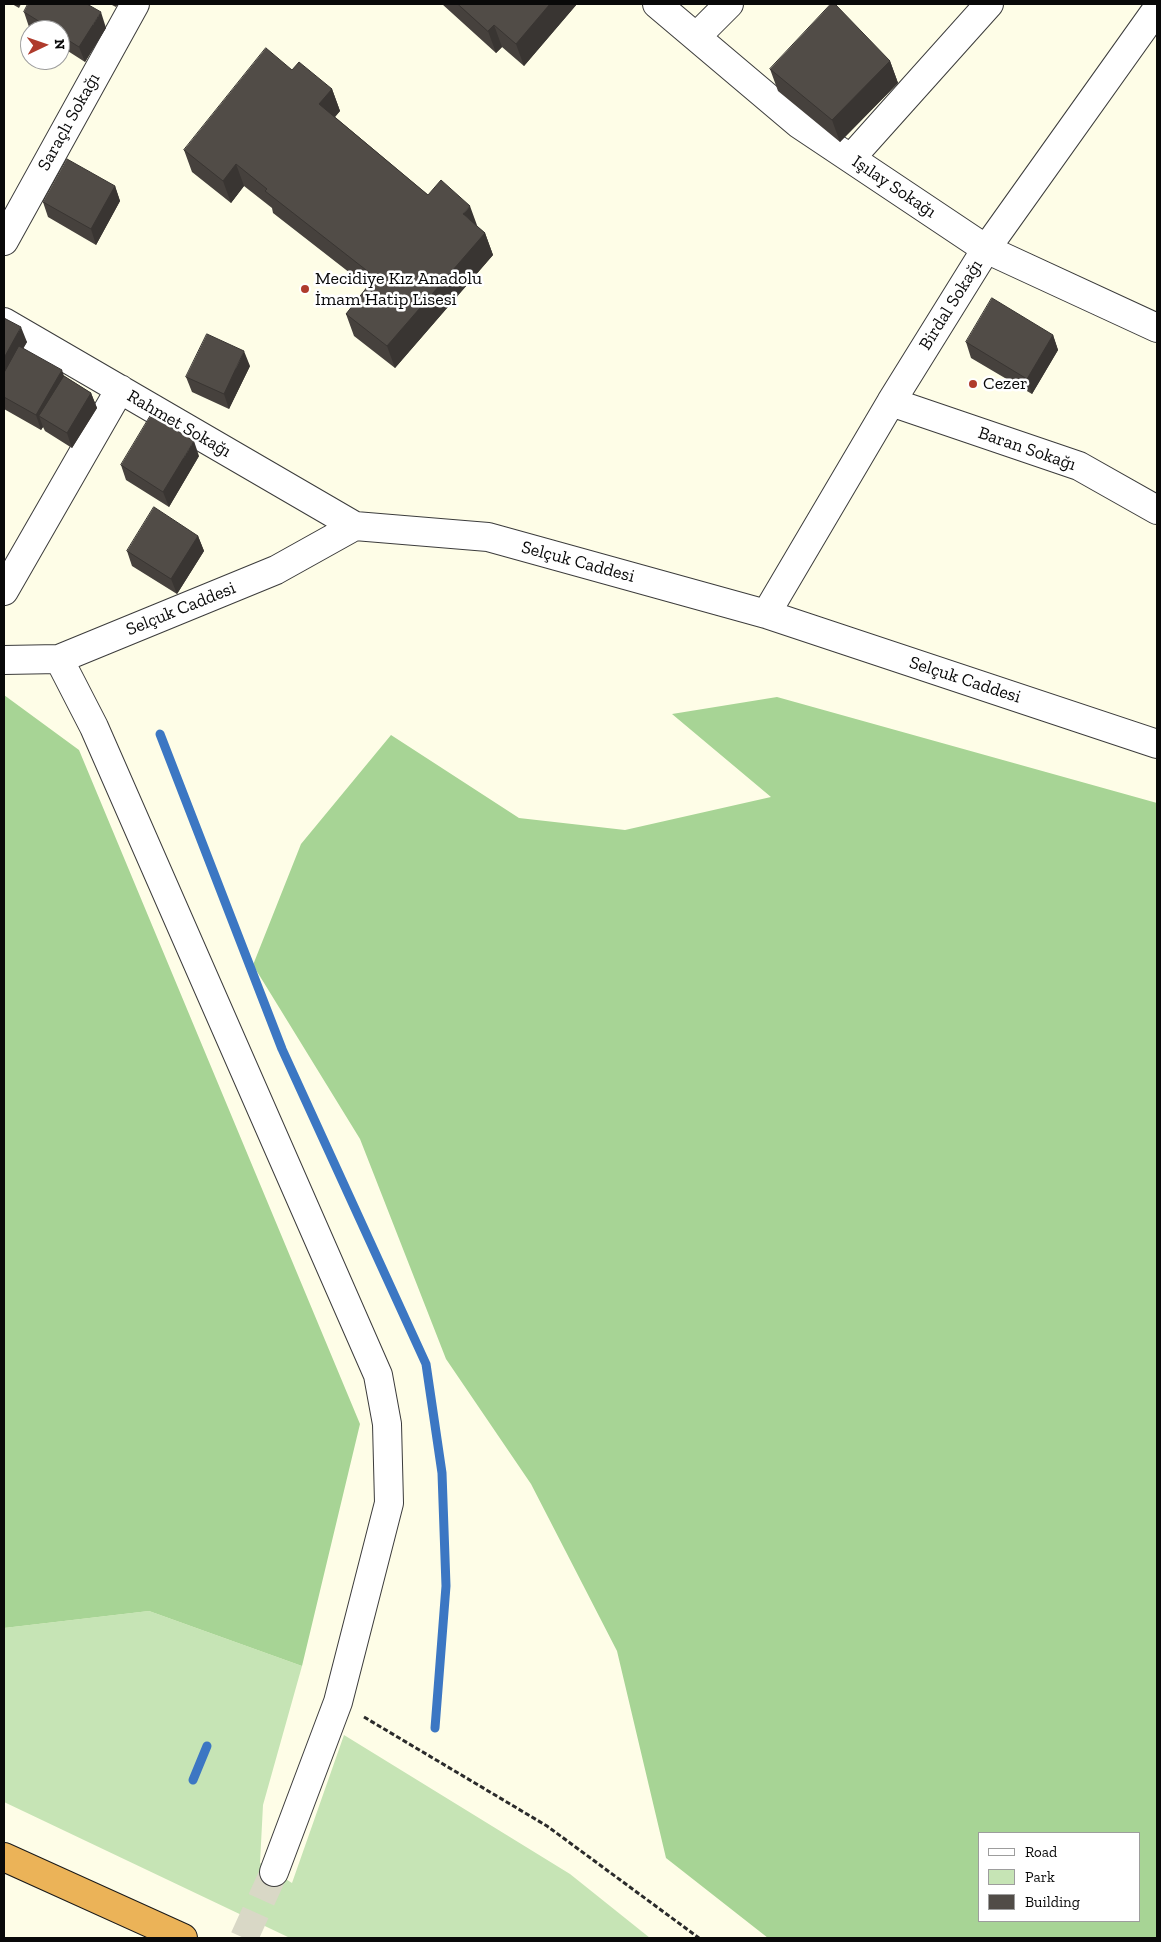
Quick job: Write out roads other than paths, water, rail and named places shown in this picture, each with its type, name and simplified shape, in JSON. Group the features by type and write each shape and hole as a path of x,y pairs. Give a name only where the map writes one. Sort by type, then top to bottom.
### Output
{"highway":[{"path":"4,1856 183,1938"}],"street":[{"name":"Saraçlı Sokağı","path":"4,241 135,4"},
{"name":"Işılay Sokağı","path":"657,4 799,124 986,248 1157,328"},
{"path":"696,37 729,4"},
{"path":"851,158 989,4"},
{"name":"Birdal Sokağı","path":"766,614 891,402 986,248 1157,9"},
{"name":"Rahmet Sokağı","path":"4,322 355,526"},
{"path":"4,591 120,389"},
{"name":"Baran Sokağı","path":"891,402 1079,466 1157,510"},
{"name":"Selçuk Caddesi","path":"4,660 59,659 276,570 355,526 488,537 766,614 1157,744"},
{"path":"59,659 94,727 378,1375 387,1424 389,1503 338,1702 274,1872"}],"waterway":[{"path":"160,734 282,1049 426,1364 442,1473 446,1586 435,1728"},
{"path":"193,1780 207,1746"}],"tunnel":[{"path":"244,1938 274,1872"}],"place":[{"name":"Mecidiye Kız Anadolu İmam Hatip Lisesi","path":"305,289"},
{"name":"Cezer","path":"973,384"}]}
